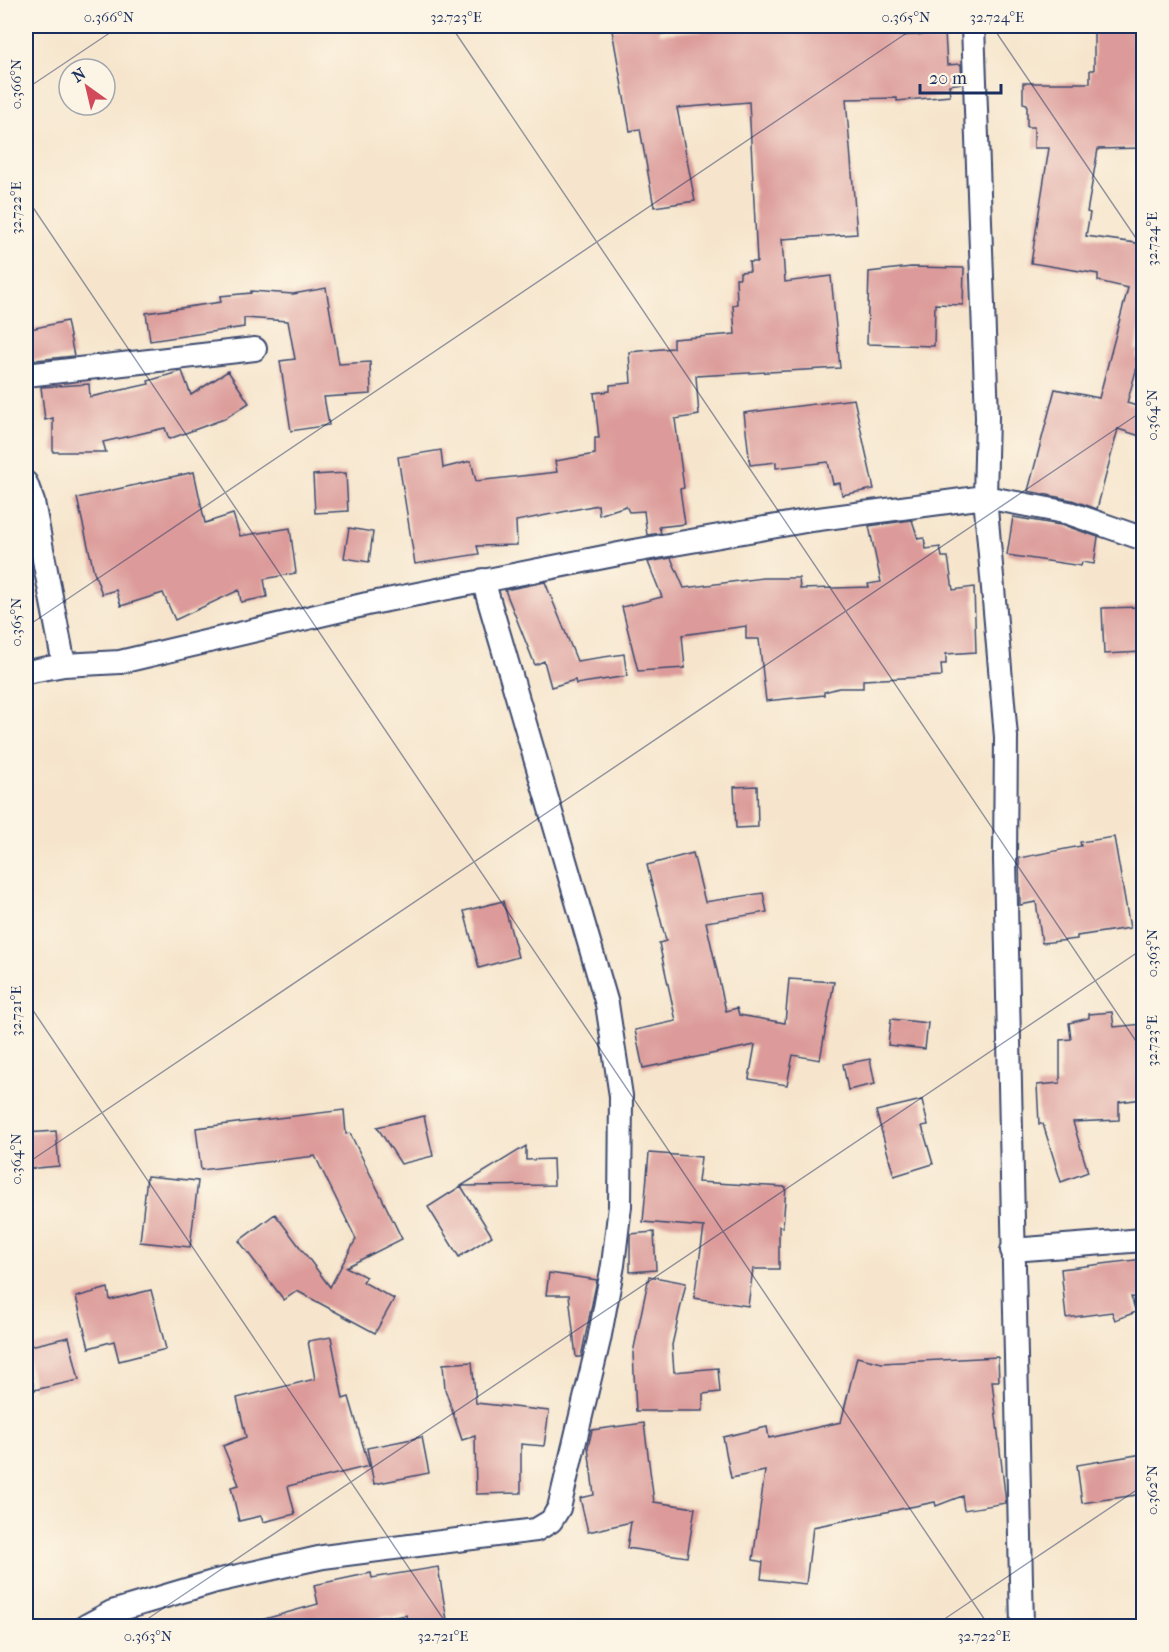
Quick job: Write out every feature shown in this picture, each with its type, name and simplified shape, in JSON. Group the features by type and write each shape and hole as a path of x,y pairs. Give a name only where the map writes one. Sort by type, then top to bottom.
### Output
{"street":[{"path":"973,26 987,417 985,497 1006,737 1005,860 1012,1085 1012,1250 1022,1626"},
{"path":"26,375 255,349"},
{"path":"26,483 33,502 64,665"},
{"path":"26,672 64,665 120,662 367,604 483,580 811,520 985,497 1069,513 1143,539"},
{"path":"86,1626 112,1612 216,1581 323,1557 433,1545 536,1530 551,1521 559,1508 599,1340 613,1265 620,1206 621,1096 607,1004 483,580"},
{"path":"1012,1250 1143,1240"}],"building":[{"path":"637,26 658,26 660,34 719,29 719,26 781,30 781,26 864,28 864,26 898,26 899,36 945,33 947,65 961,64 962,83 949,85 950,96 897,101 897,98 846,99 857,234 782,239 785,282 831,276 840,368 696,376 699,415 675,419 684,488 680,489 685,524 659,527 661,533 647,535 644,511 629,512 626,506 599,515 598,505 516,521 517,545 477,546 479,554 415,564 398,457 441,450 443,468 471,461 476,481 557,472 555,461 595,454 595,438 599,438 594,393 610,391 610,385 631,383 629,352 673,348 673,339 735,334 733,305 737,304 736,278 740,278 740,272 750,271 749,262 757,262 749,102 677,108 695,201 654,207 640,129 630,131 612,30"},
{"path":"1099,26 1143,26 1143,148 1098,149 1087,212 1090,213 1086,236 1143,244 1143,317 1135,349 1138,350 1136,359 1139,360 1127,403 1143,408 1143,437 1118,429 1097,509 1072,500 1028,491 1055,389 1099,398 1128,288 1098,281 1098,274 1031,263 1049,148 1034,148 1034,127 1027,127 1027,104 1023,103 1023,83 1090,83 1090,70 1094,70 1094,31 1099,31"},
{"path":"911,267 964,268 963,305 935,304 934,346 867,344 869,272"},
{"path":"326,288 339,364 370,362 371,394 324,397 329,425 291,431 280,361 295,359 288,321 244,318 244,327 150,341 146,313 221,302 220,296 251,293 251,291 293,294"},
{"path":"67,321 74,356 26,361 26,330"},
{"path":"182,371 191,395 228,371 249,403 224,419 169,439 165,428 103,442 106,452 53,452 53,418 45,420 41,387 89,384 90,397 149,384 148,381"},
{"path":"854,399 874,489 842,495 840,483 833,484 828,462 776,468 776,462 750,465 744,413"},
{"path":"194,472 205,523 233,514 240,536 290,528 296,573 264,579 267,597 241,602 239,590 175,620 163,593 121,606 116,590 102,594 94,572 77,498"},
{"path":"346,473 348,511 315,513 313,475"},
{"path":"1013,517 1066,526 1098,537 1094,564 1082,562 1081,566 1007,555"},
{"path":"912,520 918,539 924,538 926,549 940,547 942,557 948,557 953,590 974,587 976,652 946,654 946,664 941,664 942,676 863,680 863,688 839,688 824,692 824,695 766,701 759,639 746,639 746,626 682,635 685,668 638,671 622,607 662,597 648,562 671,558 684,588 763,578 799,578 800,589 869,587 868,584 881,582 869,526"},
{"path":"349,528 373,532 369,562 344,558"},
{"path":"545,582 577,661 624,654 627,676 576,684 575,680 551,687 544,661 535,665 505,590"},
{"path":"1143,607 1143,652 1104,654 1102,608"},
{"path":"757,786 758,827 736,828 734,787"},
{"path":"1114,837 1130,928 1077,936 1077,939 1042,943 1036,902 1020,905 1019,858 1081,846 1080,842"},
{"path":"693,853 705,902 763,893 767,912 706,922 726,1011 737,1008 739,1015 785,1023 789,979 834,982 820,1060 793,1055 787,1085 749,1079 755,1045 643,1068 635,1030 676,1021 659,943 666,941 647,865"},
{"path":"503,901 518,957 479,968 464,911"},
{"path":"1112,1012 1114,1027 1143,1024 1143,1099 1119,1102 1119,1120 1073,1122 1088,1172 1061,1182 1043,1124 1039,1124 1037,1085 1060,1083 1060,1040 1071,1039 1069,1023 1089,1018 1089,1014"},
{"path":"891,1019 928,1023 925,1049 888,1045"},
{"path":"870,1059 875,1084 848,1090 843,1064"},
{"path":"922,1100 928,1125 922,1126 933,1164 894,1176 876,1111"},
{"path":"344,1110 346,1134 350,1133 402,1239 346,1267 366,1277 363,1282 394,1299 375,1333 297,1291 284,1300 239,1241 275,1214 330,1287 356,1239 315,1156 201,1170 196,1128"},
{"path":"424,1116 433,1156 401,1164 377,1127"},
{"path":"56,1131 59,1166 26,1169 26,1133"},
{"path":"526,1146 526,1160 553,1159 554,1185 461,1186"},
{"path":"649,1153 701,1157 698,1182 786,1187 783,1227 779,1226 779,1269 753,1269 748,1306 694,1298 704,1227 643,1222"},
{"path":"147,1176 198,1181 190,1247 140,1242"},
{"path":"461,1186 492,1236 459,1257 428,1207"},
{"path":"654,1232 656,1270 630,1272 630,1234"},
{"path":"1143,1259 1143,1298 1131,1297 1136,1312 1115,1320 1112,1312 1066,1318 1061,1269"},
{"path":"549,1273 597,1280 581,1357 576,1357 569,1295 546,1295"},
{"path":"649,1276 686,1283 672,1345 674,1372 718,1368 720,1392 703,1394 703,1411 636,1411 633,1353"},
{"path":"108,1288 110,1300 151,1290 166,1349 119,1361 114,1341 89,1348 76,1297"},
{"path":"69,1337 79,1380 34,1390 26,1347"},
{"path":"331,1337 343,1399 349,1397 369,1466 288,1486 295,1514 263,1522 261,1516 239,1521 231,1487 239,1485 223,1446 246,1437 237,1398 315,1379 308,1341"},
{"path":"857,1357 882,1363 998,1357 999,1381 992,1381 1006,1503 964,1510 962,1496 936,1506 935,1502 813,1527 806,1584 761,1579 763,1562 753,1560 765,1471 731,1478 723,1437 767,1427 769,1438 841,1422"},
{"path":"472,1362 476,1403 549,1411 544,1446 521,1444 521,1493 476,1494 475,1436 462,1440 445,1389 443,1364"},
{"path":"644,1423 654,1502 695,1508 687,1557 627,1548 631,1522 588,1532 580,1498 594,1495 588,1447 592,1430"},
{"path":"422,1437 429,1473 374,1484 367,1448"},
{"path":"1143,1454 1143,1494 1082,1503 1077,1465"},
{"path":"438,1567 448,1626 408,1626 406,1615 389,1618 389,1616 340,1626 262,1626 261,1620 318,1604 314,1585 371,1573 372,1578"}]}
